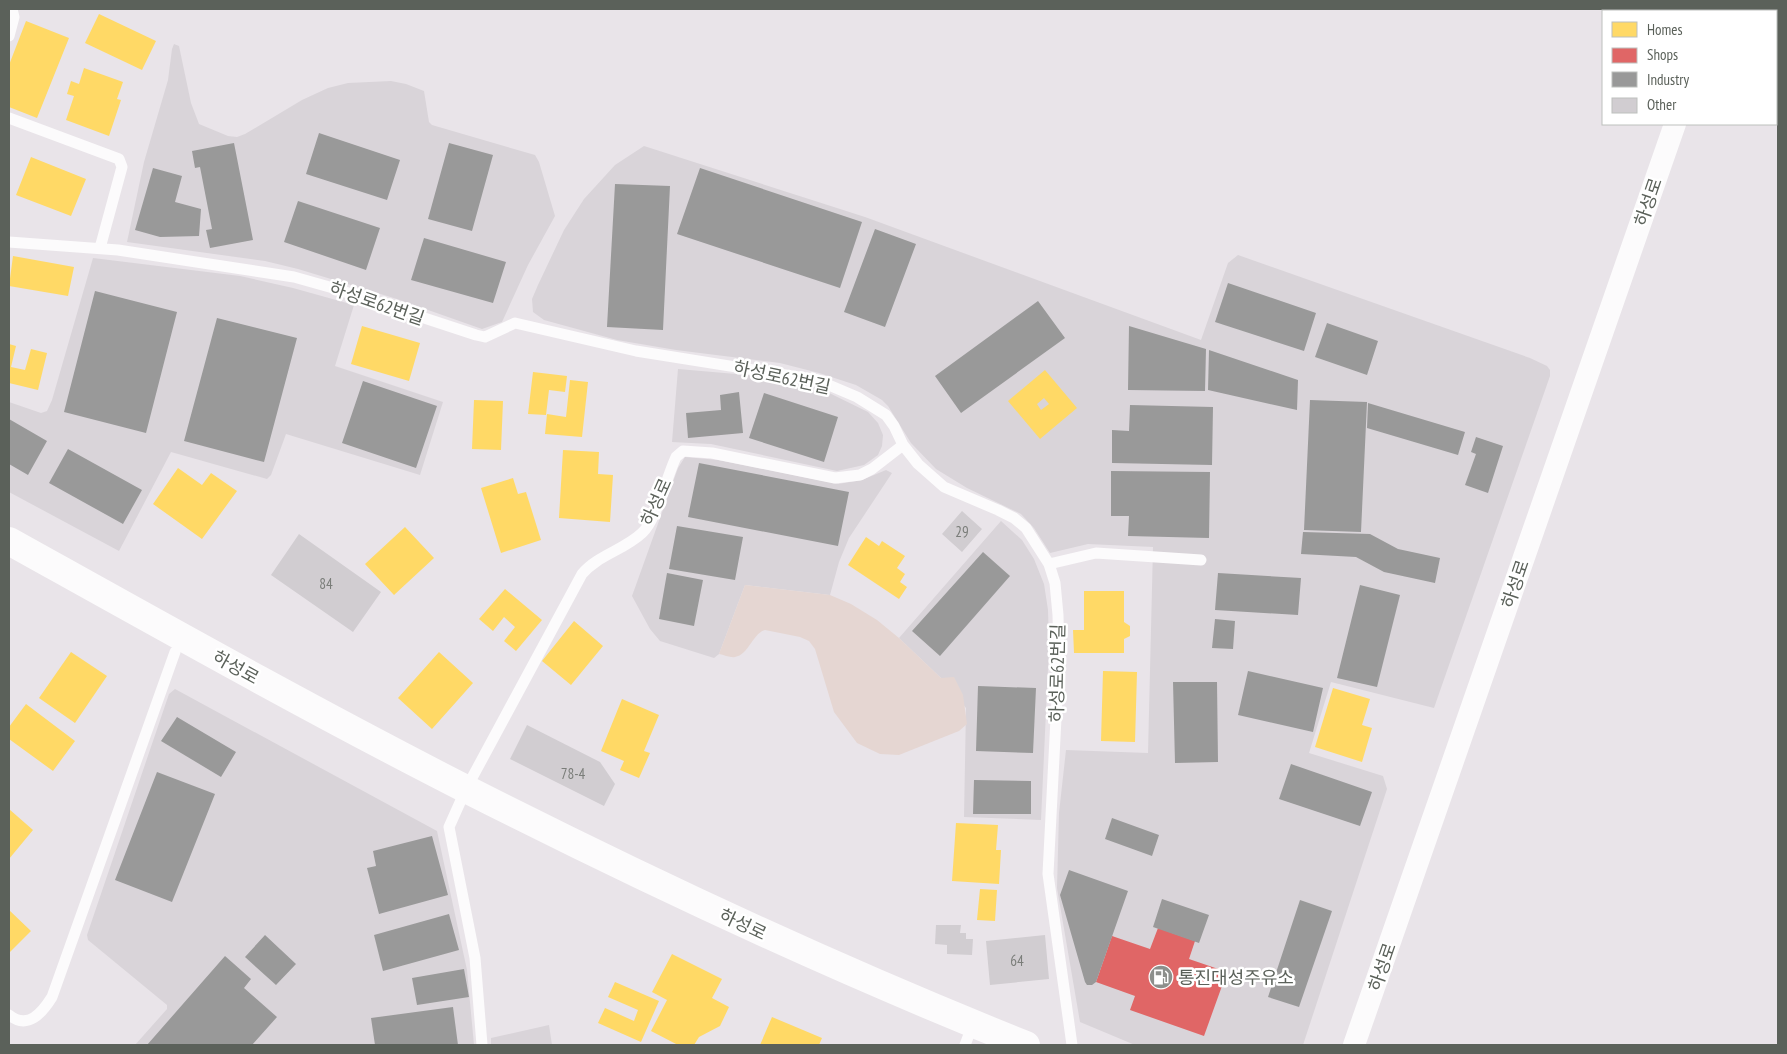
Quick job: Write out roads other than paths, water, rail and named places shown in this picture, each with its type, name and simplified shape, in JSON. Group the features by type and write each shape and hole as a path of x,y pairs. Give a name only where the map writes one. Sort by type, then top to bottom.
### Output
{"street":[{"name":"하성로","path":"1354,1045 1675,125"},
{"name":"하성로","path":"9,541 274,688 462,796"},
{"name":"하성로","path":"9,561 348,748 462,796 673,891 794,948 972,1038 1026,1045"}],"lane":[{"path":"9,36 14,17 12,9"},
{"path":"9,118 119,159 122,167 100,248"},
{"name":"하성로62번길","path":"9,242 100,248 294,277 333,288 476,336 485,337 515,323 636,351 817,380 874,405 894,426 903,445 918,464 944,487 1014,518 1026,528 1049,564 1055,583 1059,660 1048,874 1072,1045"},
{"name":"하성로","path":"462,796 575,583 592,564 643,532 652,518 671,467 679,453 692,450 835,478 860,475 872,469 903,445"},
{"path":"1049,564 1078,555 1096,552 1201,560"},
{"path":"9,1015 15,1020 23,1022 34,1019 52,997 175,652"},
{"path":"462,796 449,827 449,834 475,958 482,1045"}],"place":[{"name":"통진대성주유소","path":"1161,977"}]}
